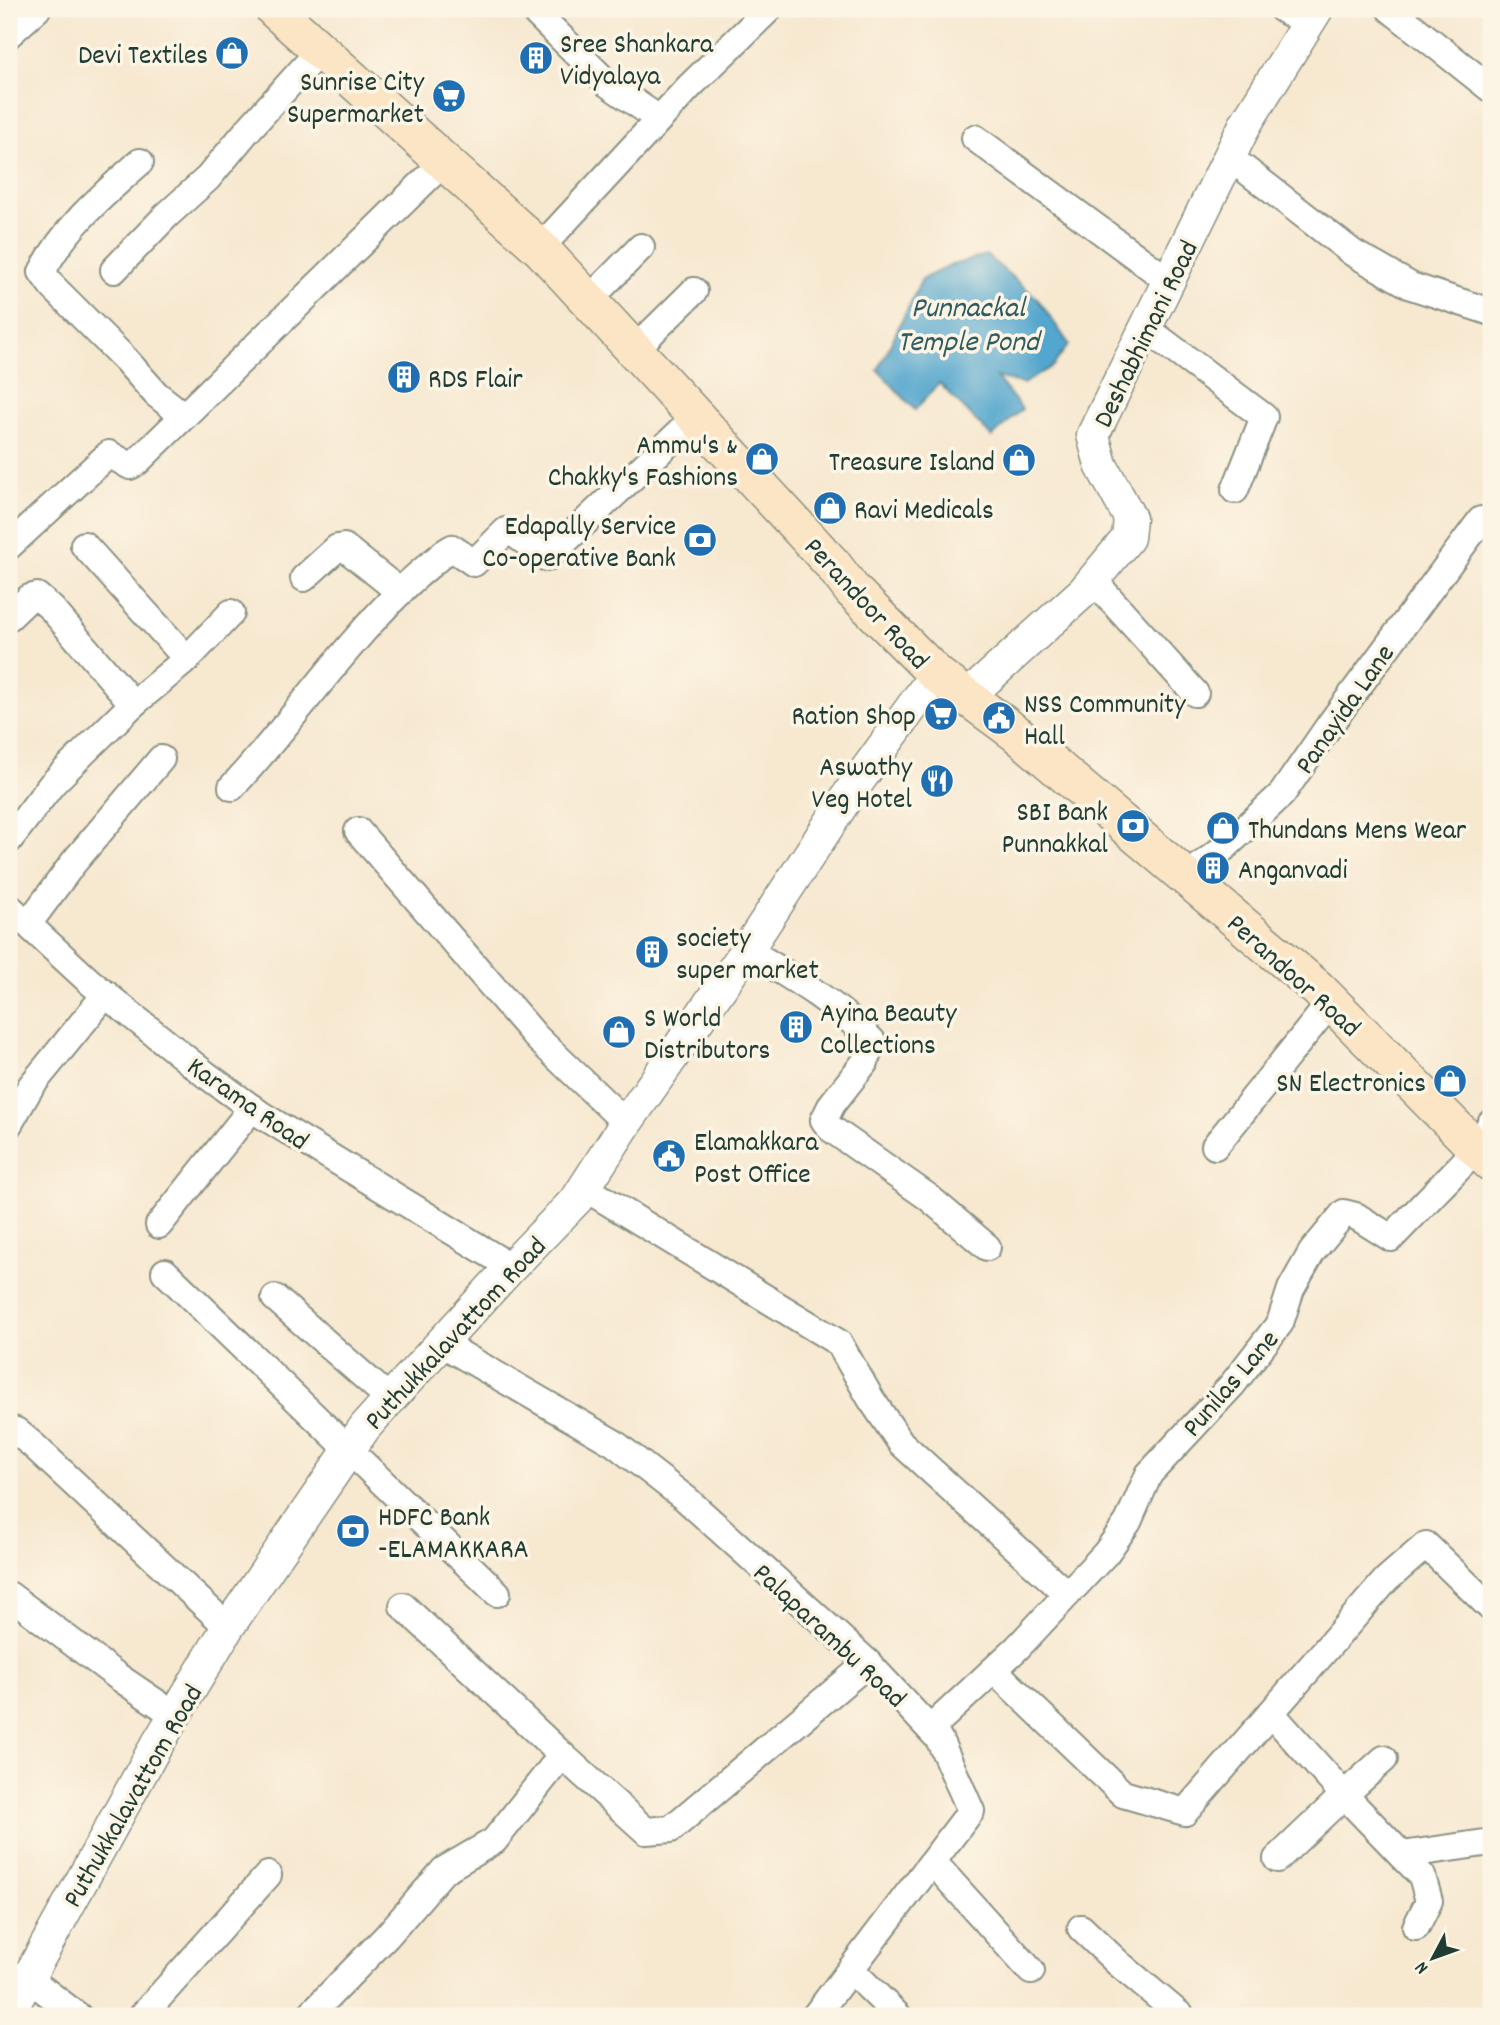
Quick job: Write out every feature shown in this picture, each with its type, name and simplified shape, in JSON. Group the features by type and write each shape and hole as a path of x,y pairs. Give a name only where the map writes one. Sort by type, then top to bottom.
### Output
{"main road":[{"name":"Perandoor Road","path":"274,9 540,248 833,565 852,590 936,674 1017,734 1186,877 1331,1002 1486,1145"}],"street":[{"path":"9,34 37,9"},
{"path":"532,9 608,85 659,119"},
{"path":"540,248 659,119 769,9"},
{"path":"1390,9 1491,89"},
{"name":"Deshabhimani Road","path":"967,697 1084,591 1128,538 1130,518 1101,465 1093,435 1245,123 1303,14"},
{"path":"114,270 166,216 208,178 320,50"},
{"path":"975,138 1169,281"},
{"path":"1229,157 1353,253 1411,286 1491,312"},
{"path":"139,162 86,211 63,238 42,272 52,286 156,394 184,416"},
{"path":"9,546 109,454 130,466 145,455 444,162"},
{"path":"588,301 640,247"},
{"path":"633,351 694,291"},
{"path":"1144,327 1264,416 1235,490"},
{"path":"232,787 288,724 342,656 400,592 452,548 474,563 506,531 516,533 536,552 547,558 695,418"},
{"name":"Panayida Lane","path":"1186,877 1225,847 1282,794 1480,520"},
{"path":"84,545 187,659"},
{"path":"304,578 337,548 344,547 400,592"},
{"path":"1093,580 1195,692"},
{"path":"9,617 29,597 37,596 133,704"},
{"path":"9,840 52,784 133,704 187,659 232,613"},
{"name":"Puthukkalavattom Road","path":"9,2013 152,1753 228,1627 349,1450 390,1399 577,1199 626,1123 747,950 851,791 936,674"},
{"path":"18,916 74,862 161,759"},
{"path":"358,831 537,1038 626,1123"},
{"name":"Karama Road","path":"18,916 106,994 205,1074 252,1108 511,1267"},
{"path":"747,950 831,1004 872,1041 865,1062 832,1104 824,1120 830,1128 928,1197 987,1247"},
{"path":"9,1124 31,1086 106,994"},
{"path":"1215,1146 1331,1002"},
{"path":"159,1225 252,1108"},
{"name":"Punilas Lane","path":"930,1729 1017,1648 1106,1553 1128,1522 1149,1474 1232,1385 1280,1323 1291,1289 1307,1261 1344,1213 1356,1216 1391,1238 1486,1145"},
{"path":"585,1188 839,1343 871,1399 901,1443 1067,1594"},
{"path":"165,1272 497,1593"},
{"path":"275,1298 390,1399"},
{"name":"Palaparambu Road","path":"442,1343 614,1443 686,1499 868,1664 939,1739 971,1811 815,2016"},
{"path":"9,1429 34,1446 228,1627"},
{"path":"994,1670 1123,1794 1185,1812 1386,1580 1426,1545 1488,1599"},
{"path":"9,1595 117,1676 176,1716"},
{"path":"403,1606 646,1831 671,1829 868,1664"},
{"path":"1271,1713 1344,1795 1422,1876 1429,1901 1416,1927"},
{"path":"309,2016 387,1936 444,1870 494,1841 562,1755"},
{"path":"1277,1859 1384,1759"},
{"path":"1402,1855 1491,1842"},
{"path":"933,1862 1031,1971"},
{"path":"142,2016 268,1875"},
{"path":"1081,1928 1181,2016"},
{"path":"851,1970 898,2016"},
{"path":"28,1978 78,2016"}],"water":[{"name":"Punnackal Temple Pond","path":"986,255 1037,298 1069,344 1053,366 1023,384 996,377 1022,409 992,437 939,383 915,410 878,370 922,279 949,266"}],"place":[{"name":"Devi Textiles","path":"232,53"},
{"name":"Sree Shankara Vidyalaya","path":"536,58"},
{"name":"Sunrise City Supermarket","path":"449,96"},
{"name":"RDS Flair","path":"404,377"},
{"name":"Ammu's & Chakky's Fashions","path":"762,459"},
{"name":"Treasure Island","path":"1019,460"},
{"name":"Ravi Medicals","path":"830,508"},
{"name":"Edapally Service Co-operative Bank","path":"700,540"},
{"name":"Ration Shop","path":"941,714"},
{"name":"NSS Community Hall","path":"999,718"},
{"name":"Aswathy Veg Hotel","path":"937,781"},
{"name":"SBI Bank Punnakkal","path":"1133,826"},
{"name":"Thundans Mens Wear","path":"1223,828"},
{"name":"Anganvadi","path":"1213,868"},
{"name":"society super market","path":"652,952"},
{"name":"Ayina Beauty Collections","path":"796,1027"},
{"name":"S World Distributors","path":"619,1032"},
{"name":"SN Electronics","path":"1450,1081"},
{"name":"Elamakkara Post Office","path":"669,1156"},
{"name":"HDFC Bank -ELAMAKKARA","path":"353,1531"}]}
